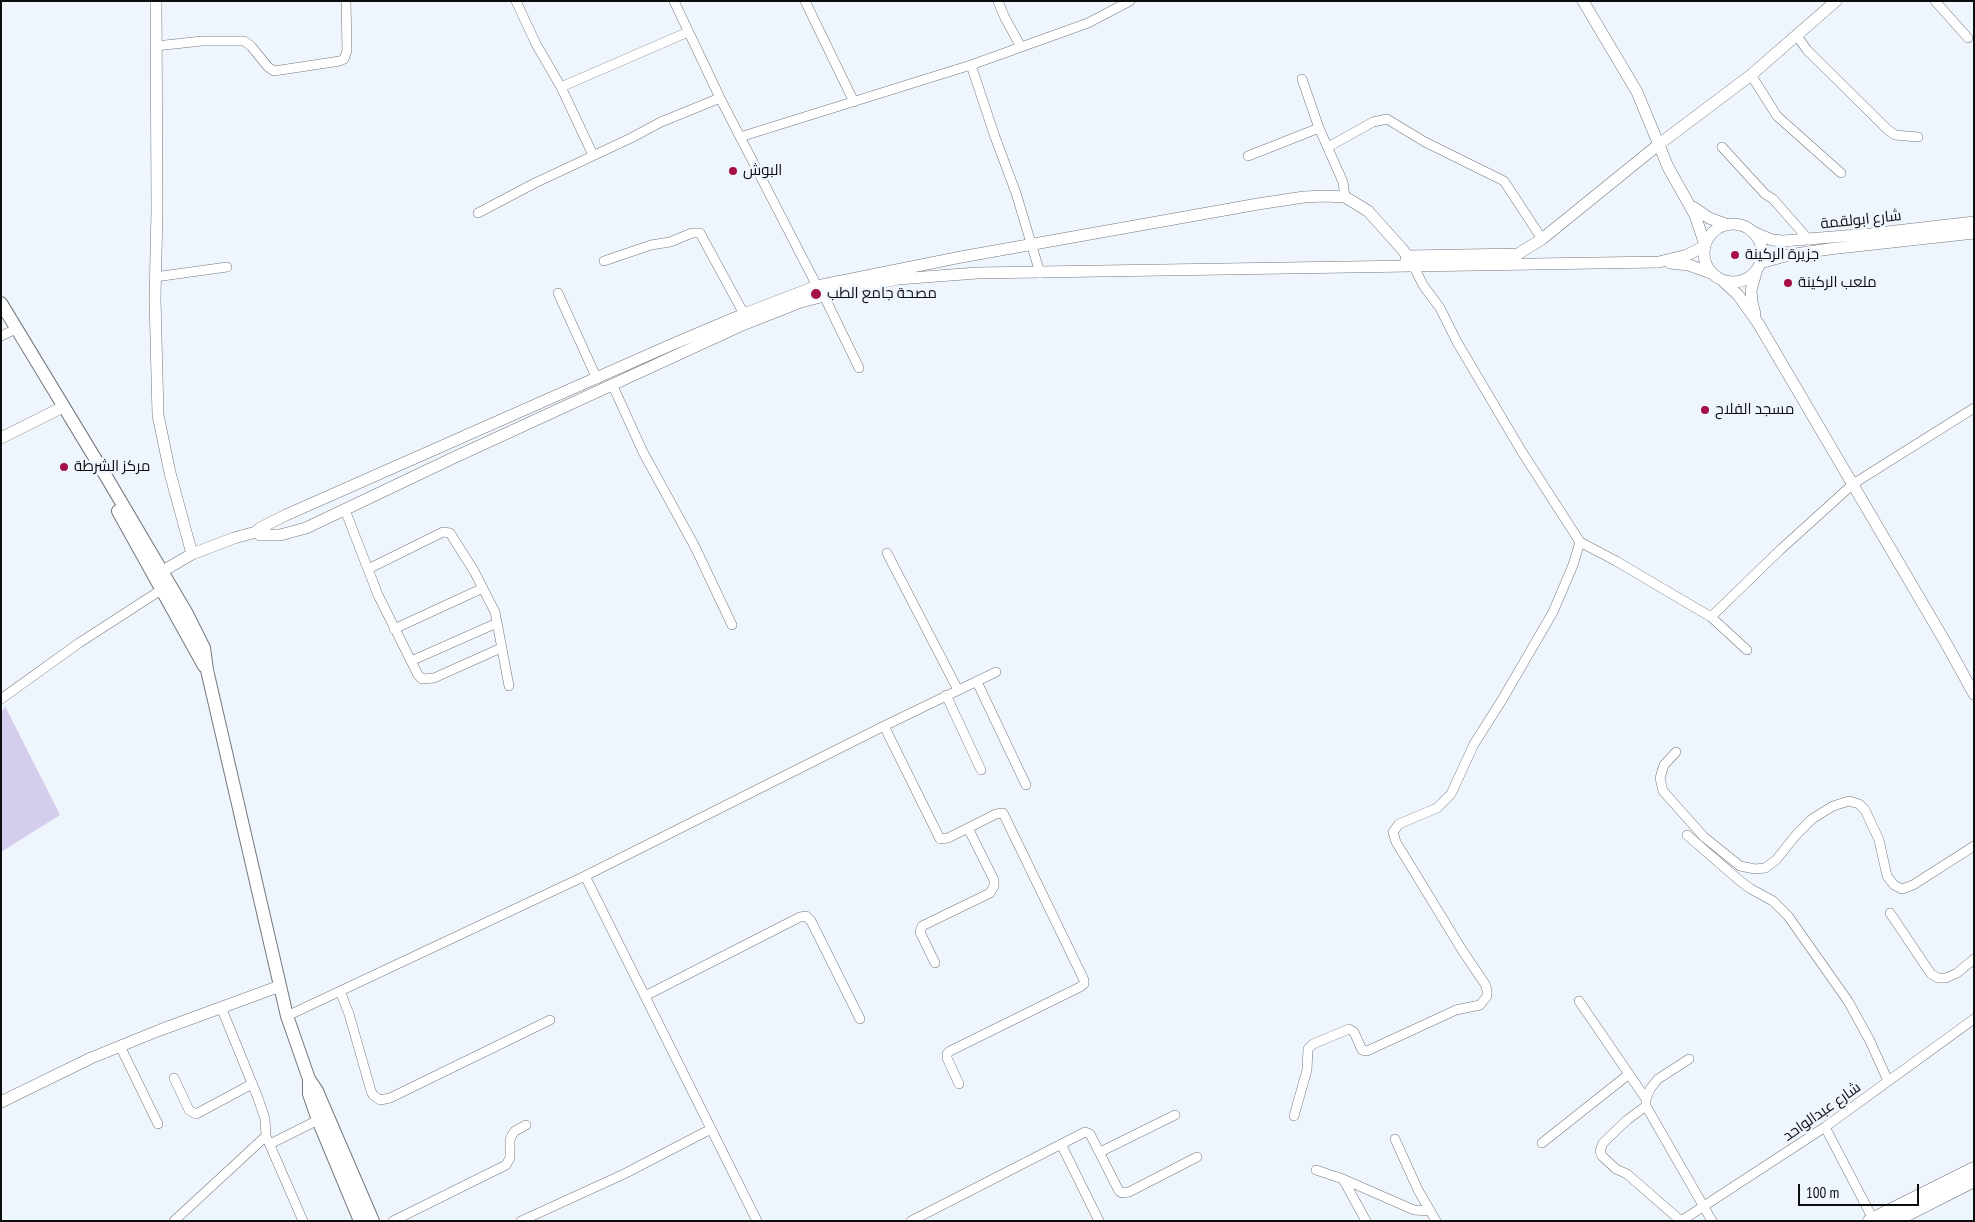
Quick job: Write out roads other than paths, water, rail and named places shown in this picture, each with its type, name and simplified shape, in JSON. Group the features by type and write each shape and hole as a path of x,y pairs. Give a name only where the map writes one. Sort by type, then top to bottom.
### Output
{"main road":[{"path":"1,303 103,470 158,574 200,639 206,656 207,670 280,986 291,1014"},
{"path":"158,574 161,590 207,670 214,676 291,1014 309,1079 309,1094 360,1221"},
{"path":"309,1079 318,1091 373,1221"},
{"path":"1872,1220 1974,1168"},
{"path":"1893,1221 1974,1180"}],"street":[{"path":"156,1 157,210 155,277 158,415 170,473 192,554"},
{"path":"156,46 202,41 244,41 274,71 340,61 344,59 346,51 346,1"},
{"path":"516,1 536,44 561,87 593,155"},
{"path":"674,1 720,98 821,291 858,368"},
{"path":"805,1 854,102"},
{"path":"998,1 1021,47"},
{"path":"740,137 971,65 1088,23 1130,1"},
{"path":"1583,1 1637,92 1668,167 1696,218 1705,245 1704,260 1711,273"},
{"path":"1935,1 1968,38"},
{"path":"1506,264 1751,75 1833,2"},
{"path":"561,87 688,32"},
{"path":"1797,36 1807,50 1888,130 1895,135 1918,137"},
{"path":"971,65 995,138 1016,193 1040,273"},
{"path":"1751,75 1777,116 1841,173"},
{"path":"1302,80 1343,182 1345,197"},
{"path":"478,213 661,122 720,98"},
{"path":"1328,147 1373,122 1387,118 1425,142 1504,181 1542,238"},
{"path":"1248,156 1320,128"},
{"path":"1722,147 1764,194 1773,199 1809,240"},
{"path":"158,574 192,554 256,532 260,528 286,515 744,314 821,291 943,260 1032,246 1304,197 1345,197 1368,211 1384,227 1440,308 1457,342 1522,452 1580,542 1711,617 1747,650"},
{"path":"1687,200 1702,214 1715,221 1737,224 1753,232 1762,247 1759,266 1751,290 1752,302 1758,323"},
{"name":"شارع ابولقمة","path":"1753,232 1772,240 1809,240 1974,222"},
{"path":"1659,262 1691,253 1705,245 1714,231 1728,224"},
{"path":"604,261 651,245 670,242 692,233 700,233 744,314"},
{"name":"شارع ابولقمة","path":"1759,266 1789,255 1974,233"},
{"path":"256,532 260,535 269,535 295,532 612,384 740,326 801,302 821,291 898,279 947,274 1408,262 1518,254"},
{"path":"943,260 947,274"},
{"path":"1408,262 1506,264 1659,262 1689,265 1711,273 1722,281 1738,295 1758,323 1974,694"},
{"path":"1722,281 1742,281 1751,276 1759,266"},
{"path":"155,277 227,267"},
{"path":"558,293 597,379"},
{"path":"1,336 16,329"},
{"path":"612,384 643,452 695,547 732,625"},
{"path":"1,438 63,407"},
{"path":"1711,617 1780,550 1853,484 1974,408"},
{"path":"471,434 477,447"},
{"path":"345,510 394,629 418,675 422,679 429,680 501,648"},
{"path":"368,569 447,532 453,536 494,609 508,686"},
{"path":"1294,1116 1307,1070 1308,1049 1313,1044 1349,1029 1354,1032 1362,1050 1367,1051 1456,1010 1480,1005 1487,996 1485,984 1396,842 1393,832 1399,824 1437,808 1452,794 1474,744 1553,612 1573,565 1580,542"},
{"path":"887,553 958,690"},
{"path":"394,629 483,588"},
{"path":"1,699 79,643 161,590"},
{"path":"411,661 497,623"},
{"path":"291,1014 585,876 996,672"},
{"path":"977,682 1026,785"},
{"path":"946,696 981,770"},
{"path":"884,726 938,836 943,840 996,814 1003,813 1084,980 1084,984 1080,987 975,1037 947,1054 959,1084"},
{"path":"1676,752 1664,765 1660,778 1663,791 1704,838 1740,866 1755,869 1765,868 1776,860 1812,819 1833,806 1849,801 1858,804 1865,810 1879,840 1887,876 1894,885 1902,889 1913,885 1974,846"},
{"path":"935,963 920,932 920,928 990,893 994,886 994,880 968,828"},
{"path":"1687,835 1750,890 1773,901 1788,916 1848,1001 1870,1041 1888,1081"},
{"path":"585,876 757,1221"},
{"path":"1890,914 1931,974 1938,978 1946,978 1957,973 1974,959"},
{"path":"645,996 800,916 806,916 811,921 860,1020"},
{"path":"1,1102 43,1080 120,1046 280,986"},
{"path":"340,991 349,1014 371,1091 380,1100 390,1098 550,1020"},
{"path":"1579,1001 1646,1102 1712,1221"},
{"path":"221,1007 262,1110 268,1140 304,1221"},
{"name":"شارع عبدالواحد","path":"1681,1221 1825,1127 1974,1019"},
{"path":"120,1046 158,1124"},
{"path":"1681,1221 1626,1174 1616,1169 1602,1156 1600,1150 1603,1143 1646,1102 1650,1089 1658,1079 1689,1059"},
{"path":"1542,1143 1629,1074"},
{"path":"174,1078 189,1110 196,1114 252,1084"},
{"path":"1100,1152 1175,1115"},
{"path":"174,1221 268,1140 318,1120"},
{"path":"392,1221 506,1165 510,1158 510,1140 512,1135 526,1125"},
{"path":"1825,1127 1872,1220"},
{"path":"521,1221 624,1174 711,1129"},
{"path":"911,1221 1087,1132 1100,1152 1119,1191 1125,1193 1196,1158"},
{"path":"1395,1139 1436,1221"},
{"path":"1061,1144 1099,1221"},
{"path":"1316,1170 1343,1179 1414,1210 1430,1211"},
{"path":"1343,1179 1366,1221"}],"place":[{"name":"البوش","path":"733,171"},
{"name":"جزيرة الركينة","path":"1735,255"},
{"name":"ملعب الركينة","path":"1788,283"},
{"name":"مصحة جامع الطب","path":"816,294"},
{"name":"مسجد الفلاح","path":"1705,410"},
{"name":"مركز الشرطة","path":"64,467"}]}
